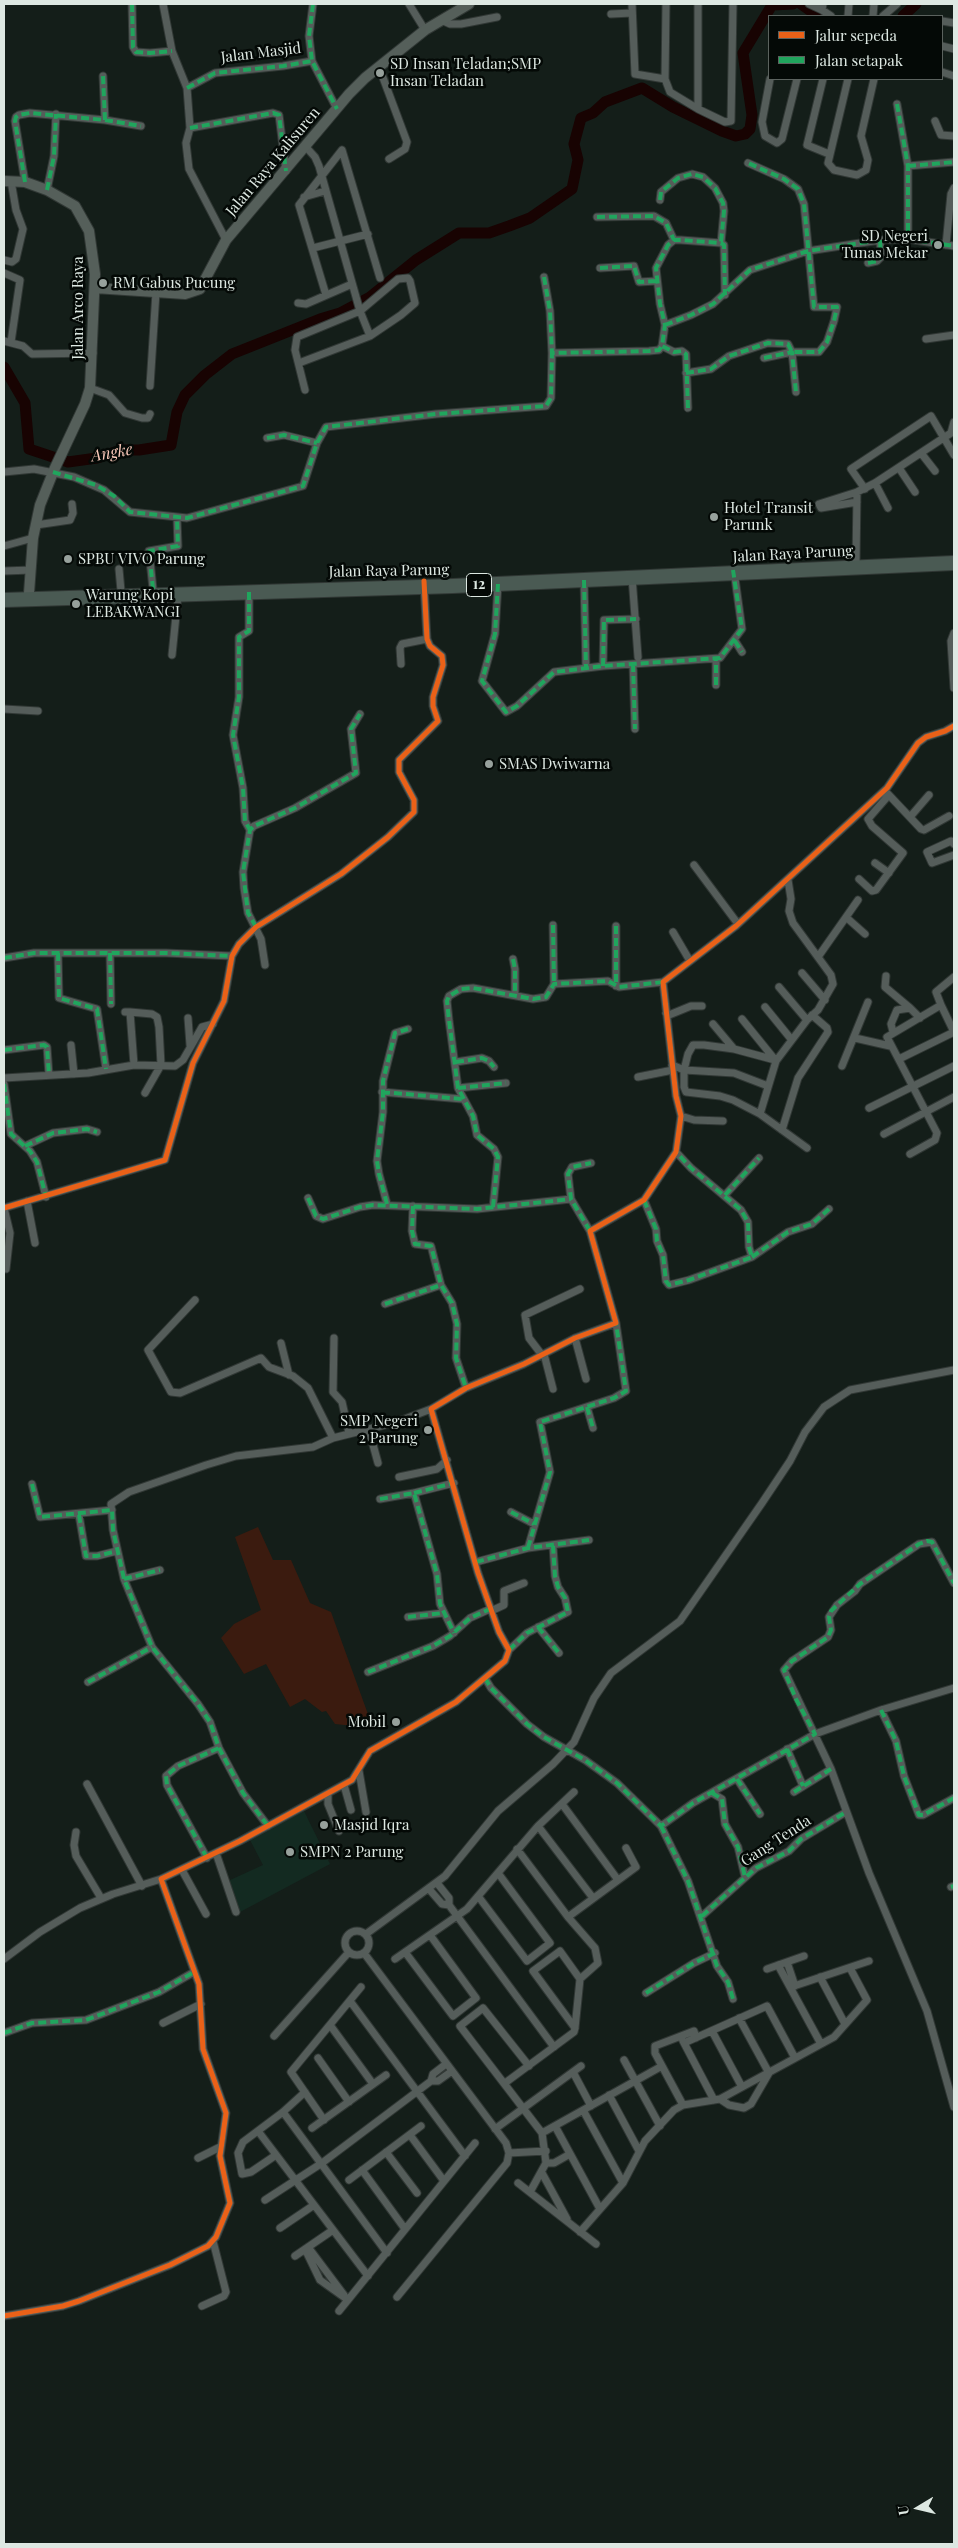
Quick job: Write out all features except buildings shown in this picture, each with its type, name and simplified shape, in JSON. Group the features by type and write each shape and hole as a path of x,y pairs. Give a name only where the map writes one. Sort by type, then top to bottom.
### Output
{"highway":[{"name":"Jalan Raya Parung","path":"734,572 856,564 954,561"},
{"name":"Jalan Raya Parung","path":"4,600 178,596 954,561"},
{"name":"Jalan Raya Parung","path":"4,593 498,584 632,576"}],"main road":[{"name":"Jalan Raya Kalisuren","path":"95,288 185,294 200,290 226,240 365,78 425,30 469,4"},
{"name":"Jalan Arco Raya","path":"7,181 24,182 47,190 75,206 84,220 94,253 95,288 90,388 85,404 53,471"},
{"path":"29,592 36,524 40,505 53,471"}],"street":[{"path":"132,4 133,47 136,52 150,54 172,51"},
{"path":"163,4 172,51 187,88 190,128 186,143 189,169 226,240"},
{"path":"313,4 309,36 312,61 337,109"},
{"path":"409,4 425,30"},
{"path":"632,4 635,74 665,79"},
{"path":"666,4 665,79 670,92 698,109 725,122 731,121 733,4"},
{"path":"698,4 698,109"},
{"path":"809,4 823,7"},
{"path":"884,15 897,4"},
{"path":"611,14 632,13"},
{"path":"441,20 450,24 461,24 498,17"},
{"name":"Jalan Masjid","path":"187,88 215,72 283,66 312,61"},
{"path":"378,67 407,142 405,149 389,159"},
{"path":"103,76 105,120"},
{"path":"770,80 762,122 765,136 777,143 782,139 797,80"},
{"path":"823,80 807,145 829,154"},
{"path":"848,80 828,163 834,170 857,175 866,170 868,160 861,136 874,80"},
{"path":"897,104 908,166 908,239"},
{"path":"190,128 273,113 279,115 286,171"},
{"path":"24,182 15,121 19,114 56,114 141,126"},
{"path":"47,190 54,156 56,114"},
{"path":"935,121 941,135 954,136"},
{"path":"306,146 315,157 321,174 359,309 370,336"},
{"path":"326,296 299,208 304,197 339,151 344,152 380,278"},
{"path":"908,166 954,162"},
{"path":"748,164 784,179 798,189 804,204 814,307 836,306 838,308 830,334 821,351 792,352 764,358"},
{"path":"660,200 661,192 678,178 692,174 703,177 715,188 723,203 721,243 725,249 725,295"},
{"path":"4,260 12,262 16,259 24,229 7,181"},
{"path":"664,325 691,316 713,304 750,270 808,251 880,240 908,239 950,245 950,194 954,188"},
{"path":"304,197 325,191"},
{"path":"597,217 654,216 666,223 674,240"},
{"path":"312,248 368,234"},
{"path":"674,240 721,243"},
{"path":"552,353 649,352 659,350 662,346 664,325 656,268 660,257 674,240"},
{"path":"868,263 878,261 882,256 880,240"},
{"path":"600,268 634,266 639,282 657,281"},
{"path":"4,273 20,280 8,342 23,346 32,354 93,353"},
{"path":"4,472 34,469 53,471 96,485 114,496 130,512 187,518 303,486 323,430 333,425 436,414 546,406 551,398 552,353 550,311 544,277"},
{"path":"299,363 370,336 414,305 415,299 408,278 398,279 359,309 296,337 294,345 305,390"},
{"path":"298,304 306,304 352,284"},
{"path":"150,386 156,292"},
{"path":"926,339 954,335"},
{"path":"686,373 711,369 730,356 768,343 788,344 792,352 796,392"},
{"path":"662,346 674,352 684,352 688,408"},
{"path":"90,388 110,395 125,413 142,418 148,418 150,414"},
{"path":"865,489 851,469 931,416 954,455"},
{"path":"858,502 821,508 819,504 865,489 875,483 952,431 954,422"},
{"path":"267,438 284,435 317,444"},
{"path":"921,453 934,471"},
{"path":"899,468 915,492"},
{"path":"875,483 888,508"},
{"path":"856,564 857,492"},
{"path":"36,524 70,520 73,513 72,504"},
{"path":"153,589 149,551 178,546 177,518"},
{"path":"4,546 34,538"},
{"path":"120,569 121,591"},
{"path":"4,571 31,570"},
{"path":"498,584 495,634 482,682 504,711 511,710 554,672 635,660 716,660 726,653 742,629 734,572"},
{"path":"632,576 636,619 635,730"},
{"path":"584,580 586,667"},
{"path":"6,1269 10,1233 4,1208 46,1197 167,1159 193,1063 224,1001 232,956 239,944 256,926 341,874 388,837 414,812 414,800 398,766 398,760 438,721 433,700 443,664 442,656 430,646 428,639 424,584"},
{"path":"249,592 249,631 239,637 239,697 233,735 243,788 245,821 250,830"},
{"path":"172,655 178,596"},
{"path":"603,666 604,620 636,619"},
{"path":"954,633 951,641 954,688"},
{"path":"401,664 400,648 402,644 428,639"},
{"path":"735,641 742,652"},
{"path":"716,660 716,684"},
{"path":"4,709 38,711"},
{"path":"265,965 261,939 248,913 243,872 250,830 254,826 295,808 356,773 351,729 360,714"},
{"path":"554,984 608,981 616,986 664,982 738,924 887,788 918,743 926,737 954,726"},
{"path":"887,788 888,796 921,829 924,830 949,816"},
{"path":"910,816 929,795"},
{"path":"859,879 874,891 903,853 872,826 868,819 888,796"},
{"path":"954,844 951,841 927,852 932,863 954,855"},
{"path":"875,863 889,873"},
{"path":"694,865 738,924"},
{"path":"760,1114 775,1061 791,1039 825,1000 833,984 832,979 790,916 791,899 788,880"},
{"path":"818,957 858,900"},
{"path":"847,918 865,934"},
{"path":"493,1207 498,1157 494,1148 477,1136 473,1116 462,1099 458,1088 447,1001 452,992 473,988 533,999 546,997 554,984 553,925"},
{"path":"616,926 616,986"},
{"path":"673,932 690,961"},
{"path":"4,958 34,953 198,953 232,956"},
{"path":"58,953 59,998 97,1009 106,1069"},
{"path":"110,953 111,1004"},
{"path":"513,959 515,969 514,995"},
{"path":"802,972 825,1000"},
{"path":"886,976 885,987 920,1018"},
{"path":"899,1059 954,1032 936,992 954,977"},
{"path":"590,1231 644,1200 676,1152 681,1116 666,1014 664,982"},
{"path":"779,987 810,1017 828,1028 828,1032 798,1078 782,1130"},
{"path":"842,1066 855,1038 868,1002"},
{"path":"910,1154 937,1137 913,1085 890,1046 887,1037 941,1005"},
{"path":"666,1014 669,1015 691,1006 702,1006"},
{"path":"765,1007 791,1039"},
{"path":"893,1032 891,1024 893,1015 897,1010 910,1008"},
{"path":"134,1065 128,1012 157,1017 161,1065 146,1093"},
{"path":"188,1018 190,1048"},
{"path":"742,1019 775,1061"},
{"path":"4,1078 74,1074 134,1065 169,1066 179,1063 202,1027 212,1024"},
{"path":"713,1024 734,1049"},
{"path":"387,1204 378,1174 377,1161 383,1112 382,1092 395,1033 408,1029"},
{"path":"855,1038 890,1046"},
{"path":"4,1050 44,1045 46,1047 49,1075"},
{"path":"71,1045 74,1074"},
{"path":"775,1061 734,1049 693,1045 688,1054 684,1070 684,1087 686,1092 720,1096 760,1114 807,1148"},
{"path":"456,1062 482,1058 489,1061 494,1067"},
{"path":"869,1108 954,1066"},
{"path":"638,1077 673,1068 734,1073 768,1086"},
{"path":"458,1088 506,1083"},
{"path":"4,1084 11,1134 25,1146 37,1162 46,1197"},
{"path":"382,1092 462,1099"},
{"path":"884,1134 954,1097"},
{"path":"681,1116 694,1120 723,1121"},
{"path":"25,1146 53,1133 72,1129 86,1129 97,1132"},
{"path":"676,1152 691,1168 741,1210 748,1222 749,1247 752,1257"},
{"path":"725,1195 759,1158"},
{"path":"528,1548 550,1472 540,1422 587,1407 626,1391 616,1322 590,1231 572,1199 569,1170 572,1167 591,1163"},
{"path":"308,1198 316,1216 323,1219 360,1207 387,1204 444,1209 493,1207 572,1199"},
{"path":"644,1200 656,1229 657,1241 663,1255 666,1281 669,1285 689,1280 752,1257 788,1232 817,1221 829,1208"},
{"path":"27,1201 35,1243"},
{"path":"413,1206 412,1231 415,1244 431,1246 441,1285 452,1303 457,1324 456,1358 466,1388"},
{"path":"385,1304 441,1285"},
{"path":"553,1390 543,1354 528,1338 525,1315 580,1289"},
{"path":"195,1300 149,1347 149,1353 172,1392 180,1392 261,1358 268,1367 301,1381 314,1396 333,1438"},
{"path":"268,1826 243,1793 220,1748 210,1722 198,1704 152,1647 124,1579 116,1551 112,1510 113,1501 129,1492 179,1473 236,1456 313,1447 333,1438 369,1430 431,1409 466,1388 575,1338 616,1322"},
{"path":"334,1338 333,1392 342,1402 350,1433"},
{"path":"575,1338 586,1378"},
{"path":"281,1343 289,1375"},
{"path":"366,1934 437,1883 460,1860 498,1811 568,1750 579,1732 599,1690 611,1674 680,1621 762,1503 810,1425 824,1407 850,1390 954,1370"},
{"path":"587,1407 593,1428"},
{"path":"431,1409 490,1610 509,1650"},
{"path":"369,1430 378,1463"},
{"path":"399,1476 437,1470 447,1460"},
{"path":"380,1499 454,1483"},
{"path":"32,1484 40,1518 112,1510"},
{"path":"414,1493 437,1574 443,1613 454,1633"},
{"path":"511,1512 534,1524"},
{"path":"79,1515 83,1548 87,1557 116,1551"},
{"path":"476,1562 528,1548 589,1540"},
{"path":"954,1583 932,1542 925,1541 860,1584 831,1611 829,1616 831,1630 828,1637 792,1660 784,1670 796,1699 831,1769 846,1812 927,2012 954,2107"},
{"path":"4,1959 40,1932 101,1898 142,1886 182,1870 344,1785 356,1777 370,1751 456,1702 505,1661 509,1650 518,1640 538,1627 568,1612 565,1598 558,1587 555,1576 553,1546"},
{"path":"124,1579 160,1570"},
{"path":"368,1672 433,1646 454,1633 470,1618 504,1605 504,1591 524,1583"},
{"path":"408,1617 443,1613"},
{"path":"538,1627 559,1653"},
{"path":"88,1682 152,1647"},
{"path":"485,1678 491,1688 513,1711 544,1737 568,1750 617,1783 661,1826 672,1846 702,1916 715,1953 717,1966 728,1982 733,1999"},
{"path":"661,1826 712,1793 815,1734 881,1710 954,1688"},
{"path":"881,1710 896,1741 904,1776 919,1814 923,1815 954,1799"},
{"path":"207,1858 167,1785 166,1776 178,1766 220,1748"},
{"path":"787,1749 803,1786"},
{"path":"794,1792 831,1769"},
{"path":"359,1770 366,1812"},
{"path":"737,1779 760,1814"},
{"path":"87,1784 142,1886"},
{"path":"344,1785 351,1810"},
{"path":"395,1959 458,1916 478,1896 538,1826 574,1792"},
{"path":"712,1793 722,1799 725,1824 738,1847 745,1877"},
{"path":"328,1794 328,1804 339,1831"},
{"path":"562,1804 618,1880"},
{"name":"Gang Tenda","path":"702,1916 756,1868 789,1850 818,1828 846,1812"},
{"path":"538,1826 594,1898"},
{"path":"76,1832 74,1845 76,1856 101,1898"},
{"path":"568,1917 636,1867 626,1848"},
{"path":"518,1849 568,1917 595,1948 598,1964 580,1979"},
{"path":"216,1853 236,1912"},
{"path":"182,1870 206,1914"},
{"path":"478,1896 526,1961 550,1943 498,1873"},
{"path":"4,2316 64,2306 170,2265 199,2251 213,2241 230,2203 222,2168 220,2148 227,2120 203,2050 202,2004 199,1984 161,1879"},
{"path":"437,1883 449,1898 449,1905 554,2047"},
{"path":"429,1889 442,1904 449,1905"},
{"path":"361,1931 366,1934 370,1944 364,1954 353,1955 349,1952 345,1942 350,1932 361,1931"},
{"path":"405,1952 453,2016 476,1998 430,1935"},
{"path":"505,2083 574,2032 575,2028 580,1979 560,1951 533,1971 575,2028"},
{"path":"274,2036 349,1952"},
{"path":"646,1993 694,1963 715,1953"},
{"path":"364,1954 506,2143 509,2153 507,2163 397,2297"},
{"path":"767,1969 804,1956"},
{"path":"793,1986 869,1961"},
{"path":"788,1962 793,1986"},
{"path":"778,1965 793,1986 822,2044"},
{"path":"580,2232 623,2183 645,2141 674,2110 683,2105 717,2100 834,2037 868,2000 850,1968"},
{"path":"4,2033 32,2023 86,2020 159,1992 194,1972"},
{"path":"820,1977 845,2024"},
{"path":"324,2120 291,2072 361,1987"},
{"path":"350,2001 465,2156"},
{"path":"163,2023 202,2004"},
{"path":"683,2105 655,2053 655,2046 682,2040 694,2031 696,2038 767,2006 795,2058"},
{"path":"529,2066 483,2008 460,2026 524,2107 542,2133 546,2151 546,2163 530,2192"},
{"path":"740,2018 769,2073"},
{"path":"330,2024 373,2084"},
{"path":"712,2031 742,2087"},
{"path":"682,2040 717,2100 729,2106 744,2108 751,2104 769,2073"},
{"path":"318,2058 349,2102"},
{"path":"624,2060 660,2126"},
{"path":"265,2200 322,2163 431,2081 433,2074 446,2064"},
{"path":"495,2129 581,2066"},
{"path":"542,2133 662,2066"},
{"path":"431,2081 438,2082 452,2071"},
{"path":"573,2072 591,2106"},
{"path":"312,2128 386,2075"},
{"path":"276,2155 251,2172 242,2174 238,2153 243,2142 283,2112 305,2092"},
{"path":"609,2096 639,2151"},
{"path":"583,2110 623,2183"},
{"path":"283,2112 387,2253"},
{"path":"349,2180 421,2126"},
{"path":"555,2126 600,2209"},
{"path":"258,2131 368,2276"},
{"path":"410,2135 444,2181"},
{"path":"339,2311 475,2143"},
{"path":"198,2158 220,2148"},
{"path":"509,2153 546,2151"},
{"path":"386,2152 417,2193"},
{"path":"546,2163 554,2163 570,2154"},
{"path":"362,2170 405,2229"},
{"path":"542,2173 569,2223"},
{"path":"518,2183 596,2244"},
{"path":"280,2228 314,2205"},
{"path":"295,2256 333,2230"},
{"path":"202,2306 224,2296 226,2292 213,2241"},
{"path":"307,2248 348,2300"}],"shaded area":[{"path":"258,1527 273,1560 291,1560 310,1603 331,1612 373,1728 335,1724 326,1711 322,1712 305,1699 290,1707 266,1664 244,1674 221,1638 234,1624 261,1610 235,1537"},
{"name":"SMPN 2 Parung","path":"304,1811 330,1864 240,1912 228,1881 263,1865 250,1840"}],"waterway":[{"name":"Angke","path":"4,367 25,403 29,449 68,462 97,458 121,450 139,450 171,445 177,412 185,395 205,375 232,354 340,313 370,297 416,260 459,233 489,233 530,218 572,189 578,160 574,144 581,118 593,113 605,102 642,88 673,107 722,131 736,136 745,134 750,129 752,115 743,53 772,5 793,4"},
{"path":"801,4 817,15"},
{"path":"904,15 916,4"}],"marked path":[{"path":"132,4 133,47 136,52 172,51"},
{"path":"313,4 309,36 312,61 337,109"},
{"path":"187,88 215,73 312,61"},
{"path":"25,182 15,121 16,117 30,113 105,120 103,76"},
{"path":"897,104 908,166 908,239"},
{"path":"190,128 273,113 279,115 286,171"},
{"path":"47,190 54,156 56,114"},
{"path":"105,120 141,126"},
{"path":"908,166 954,162"},
{"path":"686,373 711,369 729,356 768,343 788,344 792,352 819,352 827,342 834,321 837,307 814,307 804,204 798,189 784,179 748,163"},
{"path":"660,200 661,192 678,178 692,174 703,177 715,188 723,203 721,243"},
{"path":"597,217 654,216 666,223 674,240"},
{"path":"665,325 713,304 750,270 808,251 880,240 908,239 954,246"},
{"path":"688,408 686,354 682,351 674,352 662,346 665,325 660,304 656,268 668,245 674,240 721,243 724,245 725,295"},
{"path":"868,263 877,261 881,257 880,240"},
{"path":"600,268 634,266 639,282 657,281"},
{"path":"544,277 550,311 552,353"},
{"path":"53,472 96,485 114,496 130,512 187,518 303,486 317,443 326,427 436,414 546,406 551,398 552,353 649,351 659,350 662,346"},
{"path":"764,358 792,352 796,392"},
{"path":"267,438 284,435 317,443"},
{"path":"153,589 149,551 178,546 177,518"},
{"path":"498,584 495,634 482,681 506,712 517,706 554,672 603,666 720,658 742,629 733,570"},
{"path":"584,580 586,667"},
{"path":"249,592 249,631 239,637 239,697 233,735 243,788 245,821 250,830"},
{"path":"603,666 604,620 636,619"},
{"path":"735,641 742,652"},
{"path":"716,660 716,685"},
{"path":"633,664 635,729"},
{"path":"256,927 248,913 243,872 250,830 254,826 295,808 356,773 351,729 360,714"},
{"path":"553,925 554,984"},
{"path":"616,926 616,986"},
{"path":"4,958 34,953 166,953 232,956"},
{"path":"58,953 59,998 97,1009 106,1069"},
{"path":"110,953 111,1004"},
{"path":"513,959 515,995"},
{"path":"493,1207 498,1157 494,1149 477,1135 473,1116 458,1088 447,1001 449,996 461,989 473,988 533,999 546,997 554,984 608,981 619,987 663,982"},
{"path":"387,1204 377,1161 383,1112 383,1081 395,1033 408,1029"},
{"path":"4,1050 44,1045 47,1047 49,1075"},
{"path":"456,1062 482,1058 489,1061 494,1067"},
{"path":"458,1088 506,1083"},
{"path":"4,1084 11,1134 30,1151 37,1162 46,1197"},
{"path":"382,1092 462,1099"},
{"path":"25,1146 53,1133 87,1129 97,1132"},
{"path":"644,1200 656,1229 657,1241 663,1255 666,1281 669,1285 689,1280 752,1257 749,1247 748,1222 741,1210 691,1168 676,1152"},
{"path":"725,1195 759,1158"},
{"path":"590,1231 571,1199 568,1174 572,1167 591,1163"},
{"path":"308,1198 316,1216 323,1219 360,1207 373,1205 477,1209 571,1199"},
{"path":"413,1206 412,1231 415,1244 431,1246 441,1285 452,1303 457,1324 456,1358 466,1388"},
{"path":"752,1257 788,1232 812,1224 829,1209"},
{"path":"385,1304 441,1285"},
{"path":"528,1548 550,1472 540,1422 614,1398 626,1391 616,1323"},
{"path":"587,1407 593,1428"},
{"path":"414,1493 454,1483"},
{"path":"32,1484 40,1517 112,1510 113,1530 124,1579 152,1647 198,1704 210,1722 219,1748 243,1793 268,1826"},
{"path":"380,1499 414,1493 437,1574 440,1604 454,1633"},
{"path":"511,1512 534,1524"},
{"path":"79,1515 86,1556 97,1556 117,1551"},
{"path":"476,1562 528,1548 589,1540"},
{"path":"485,1678 491,1688 527,1724 544,1737 585,1760 617,1783 661,1826 693,1803 815,1734 796,1699 784,1670 792,1661 828,1637 831,1630 829,1617 831,1611 860,1584 919,1544 927,1541 932,1542 954,1583"},
{"path":"509,1650 527,1633 568,1612 565,1598 558,1587 555,1576 553,1546"},
{"path":"124,1579 160,1570"},
{"path":"368,1672 433,1646 450,1636 470,1618 490,1609"},
{"path":"408,1617 443,1613"},
{"path":"538,1627 559,1653"},
{"path":"88,1682 152,1647"},
{"path":"881,1710 896,1741 904,1776 919,1815 923,1815 954,1798"},
{"path":"207,1858 167,1785 166,1776 178,1766 219,1748"},
{"path":"787,1749 803,1786"},
{"path":"794,1792 831,1769"},
{"path":"737,1779 760,1814"},
{"path":"712,1793 722,1799 725,1824 738,1847 745,1877"},
{"path":"702,1916 756,1868 789,1851 801,1839 846,1812"},
{"path":"661,1826 688,1881 717,1966 728,1982 733,1999"},
{"path":"646,1993 694,1963 715,1953"},
{"path":"4,2033 32,2023 86,2020 159,1992 194,1972"}],"cycle path":[{"path":"4,1208 165,1160 193,1063 224,1001 232,956 239,944 256,927 341,874 388,837 414,812 414,800 399,772 399,760 438,721 433,706 433,697 443,665 442,656 430,646 427,639 424,581"},
{"path":"4,2316 63,2306 79,2301 170,2265 208,2246 216,2237 230,2203 220,2156 226,2113 203,2049 199,1984 161,1879 240,1841 352,1780 370,1751 456,1702 505,1661 509,1650 499,1632 478,1573 431,1409 466,1388 524,1364 575,1338 616,1323 590,1231 644,1200 676,1152 681,1116 676,1096 663,982 736,926 887,788 918,743 926,737 954,726"}],"place":[{"name":"SD Insan Teladan;SMP Insan Teladan","path":"380,73"},
{"name":"SD Negeri Tunas Mekar","path":"938,245"},
{"name":"RM Gabus Pucung","path":"103,283"},
{"name":"Hotel Transit Parunk","path":"714,517"},
{"name":"SPBU VIVO Parung","path":"68,559"},
{"name":"Warung Kopi LEBAKWANGI","path":"76,604"},
{"name":"SMAS Dwiwarna","path":"489,764"},
{"name":"SMP Negeri 2 Parung","path":"428,1430"},
{"name":"Mobil","path":"396,1722"},
{"name":"Masjid Iqra","path":"324,1825"},
{"name":"SMPN 2 Parung","path":"290,1852"}]}
